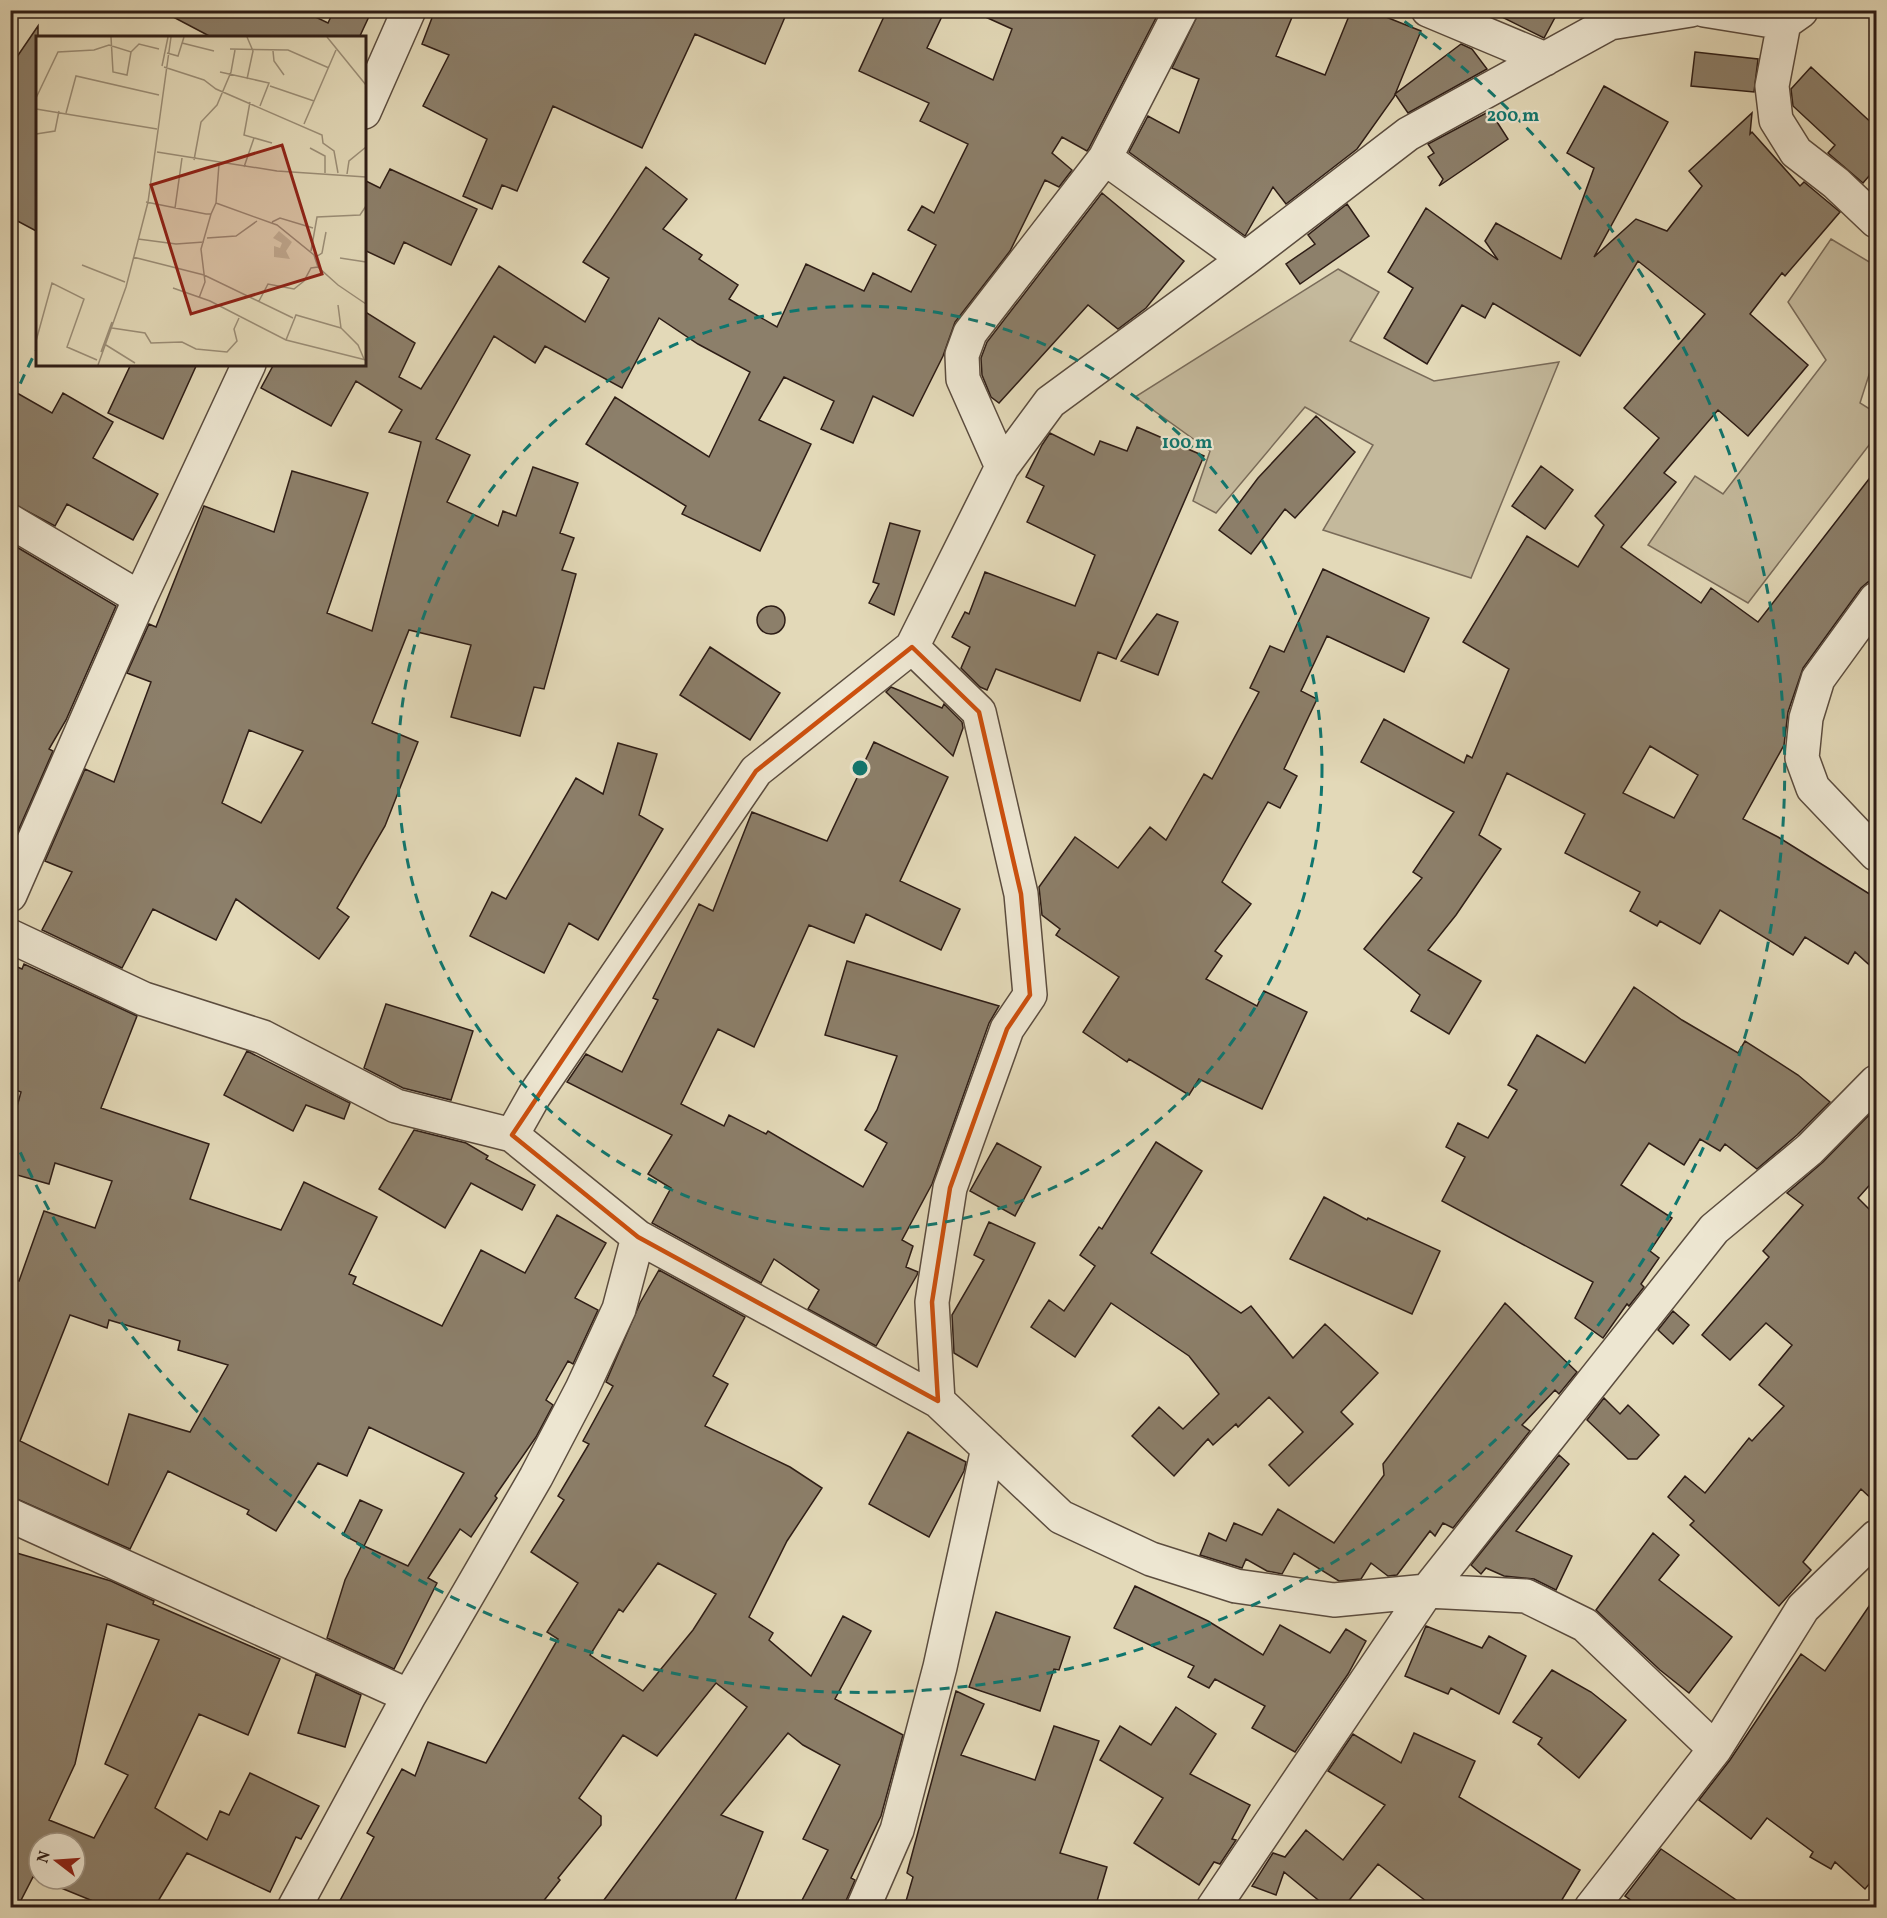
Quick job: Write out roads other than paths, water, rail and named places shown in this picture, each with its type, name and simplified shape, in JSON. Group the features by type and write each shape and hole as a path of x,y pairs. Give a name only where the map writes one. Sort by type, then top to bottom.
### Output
{"street":[{"path":"366,107 409,10"},
{"path":"1002,467 963,379 962,355 970,333 1105,158 1181,10"},
{"path":"1428,10 1545,58"},
{"path":"512,1135 534,1096 756,771 912,647 1002,467 1050,402 1408,134 1610,23 1639,14 1691,10"},
{"path":"1704,10 1793,17 1772,86 1776,120 1796,152 1836,183 1876,221"},
{"path":"1105,158 1245,258"},
{"path":"10,895 140,598 248,366"},
{"path":"10,520 140,598"},
{"path":"1876,599 1818,679 1806,718 1802,758 1813,788 1876,854"},
{"path":"912,647 979,712 1021,894 1030,995 1007,1029 951,1188 932,1302 938,1401"},
{"path":"10,936 144,999 263,1037 396,1106 512,1135 638,1237 938,1401 1061,1517 1151,1559 1236,1586 1334,1600 1427,1591 1526,1596 1585,1625 1715,1749"},
{"path":"1213,1908 1427,1591 1714,1228 1810,1149 1876,1082"},
{"path":"294,1908 409,1696 536,1477 582,1389 619,1309 638,1237"},
{"path":"863,1908 897,1830 940,1667 988,1448"},
{"path":"10,1515 409,1696"},
{"path":"1591,1908 1715,1749 1803,1608 1876,1538"}]}
